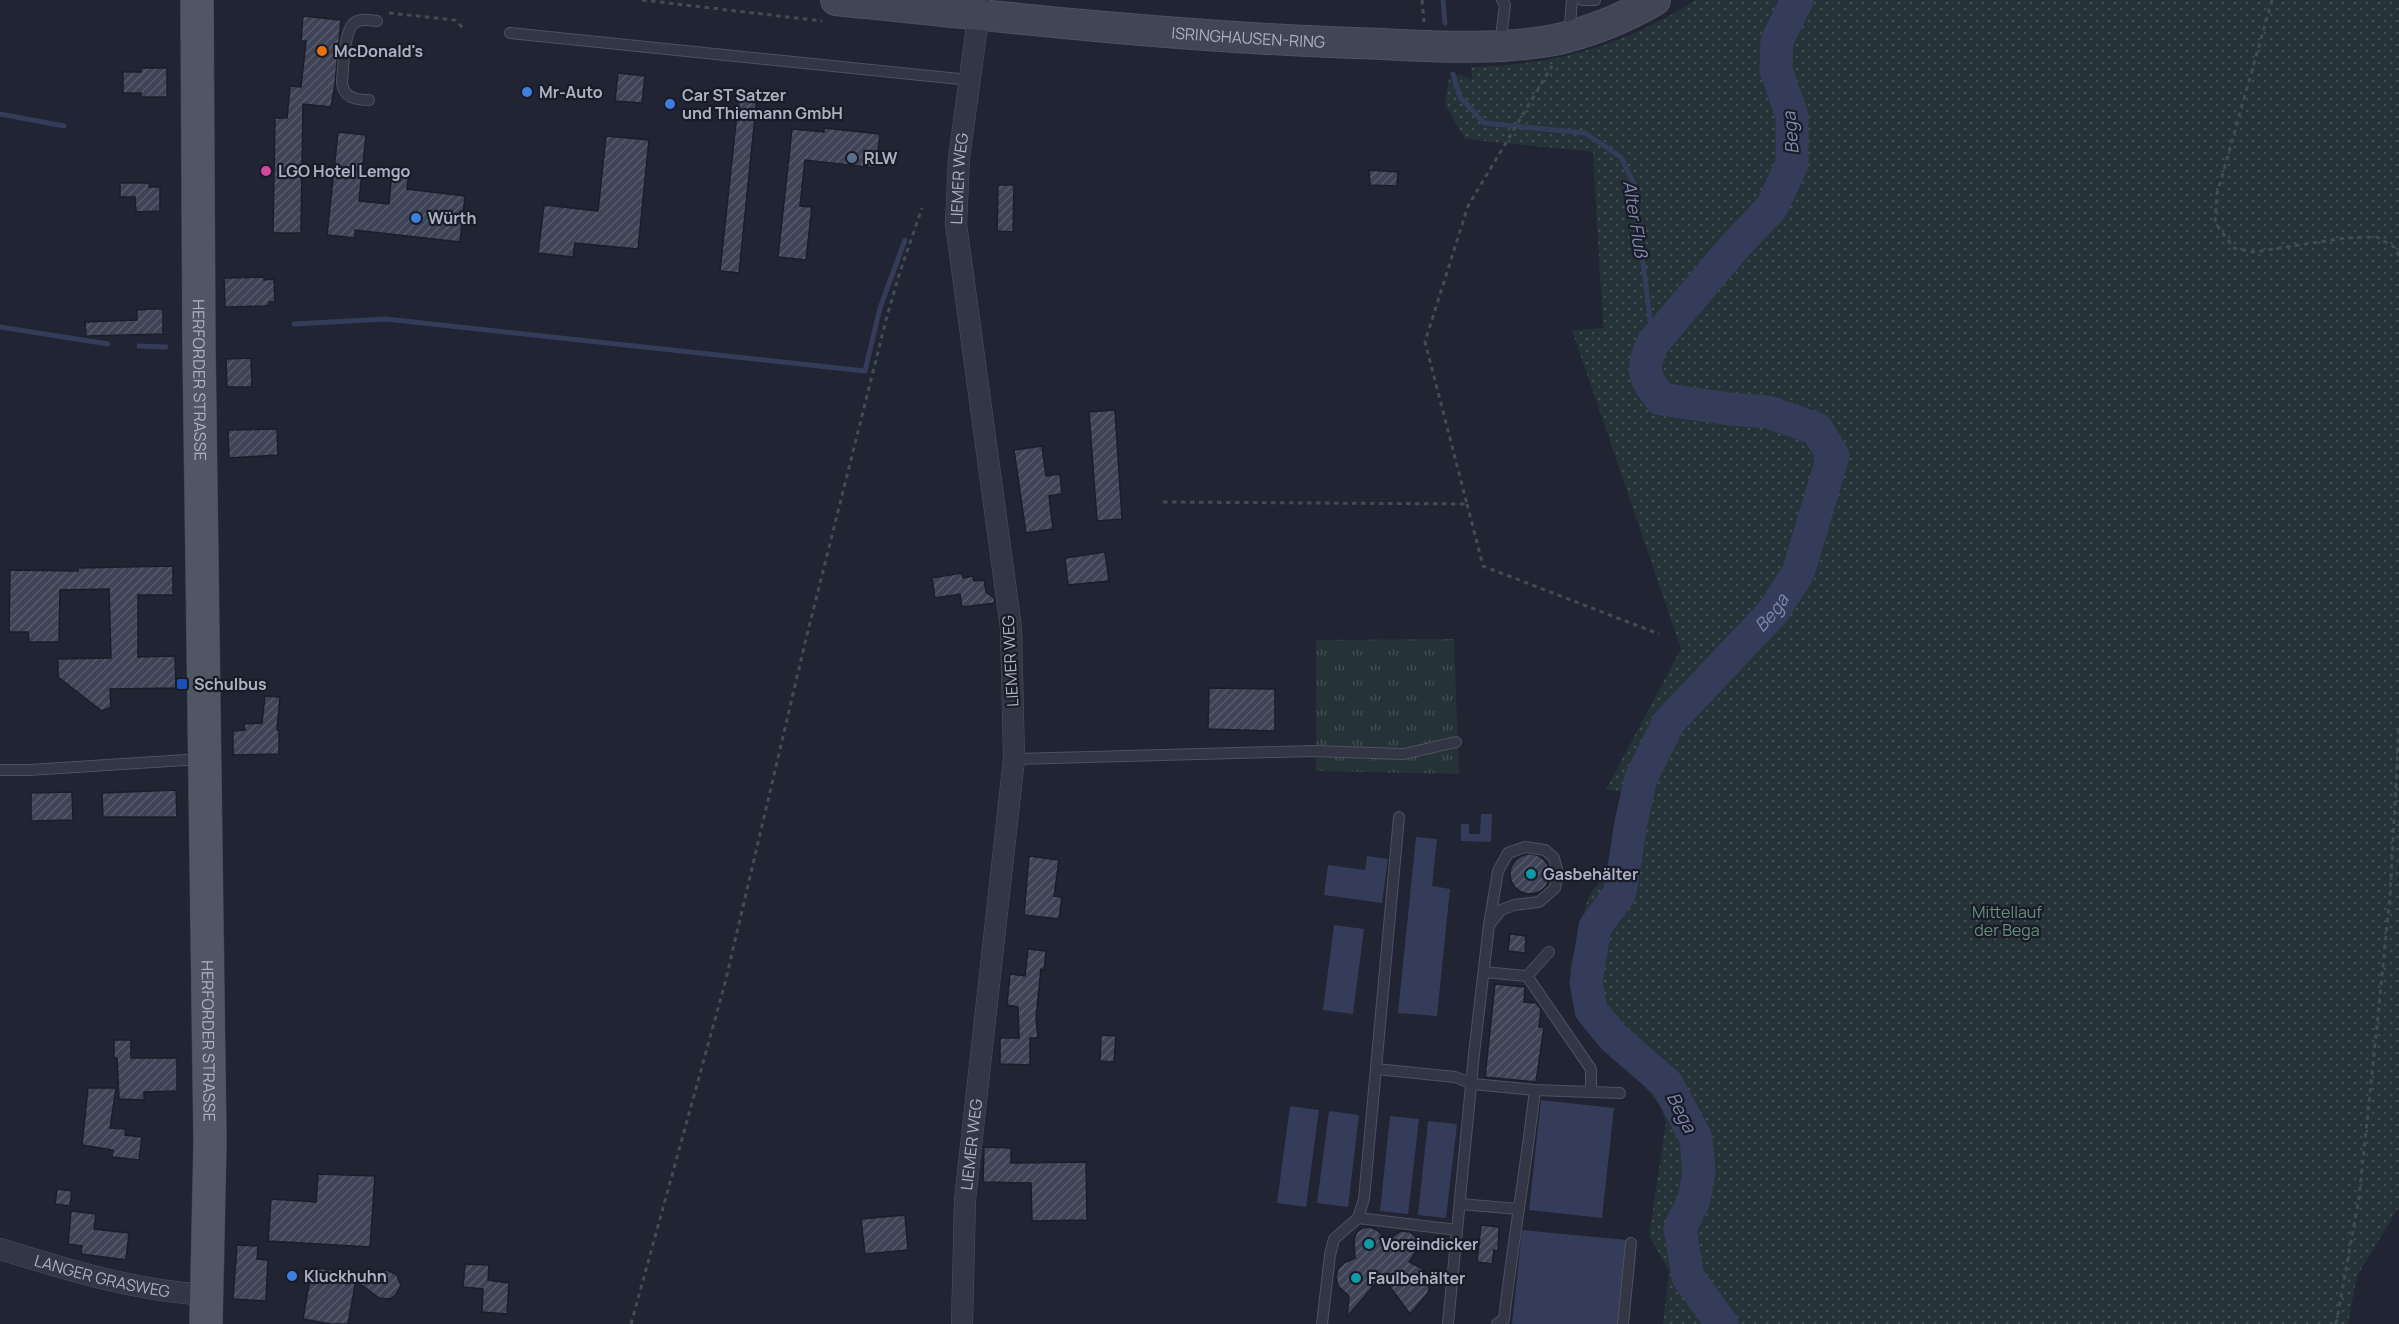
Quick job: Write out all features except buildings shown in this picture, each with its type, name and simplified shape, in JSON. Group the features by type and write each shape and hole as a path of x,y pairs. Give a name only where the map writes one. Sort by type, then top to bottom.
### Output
{"main road":[{"name":"HERFORDER STRASSE","path":"197,0 210,1143 207,1309"}],"street":[{"name":"ISRINGHAUSEN-RING","path":"832,11 980,8 1278,40 1500,46 1564,36 1640,9 1655,0"},
{"name":"LIEMER WEG","path":"962,1324 965,1200 1014,759 1011,628 956,224 959,158 980,8"},
{"name":"LANGER GRASWEG","path":"0,1249 116,1282 186,1294 207,1309"}],"lane":[{"path":"1500,46 1505,5 1502,0"},
{"path":"1564,36 1570,25 1572,0"},
{"path":"1582,0 1595,0"},
{"path":"369,100 347,96 342,83 348,32 352,24 360,20 377,21"},
{"path":"510,33 969,80"},
{"path":"1014,759 1312,751 1404,754 1456,742"},
{"path":"0,770 204,759"},
{"path":"1322,1324 1334,1239 1358,1218 1364,1199 1400,817"},
{"path":"1448,1324 1473,1084 1474,1054 1489,925 1498,871 1508,853 1525,847 1545,850 1554,858 1558,873 1555,888 1539,902 1514,905 1501,910 1489,925"},
{"path":"1527,976 1549,952"},
{"path":"1484,972 1527,976"},
{"path":"1527,976 1591,1069 1591,1092"},
{"path":"1376,1069 1455,1077 1473,1084 1535,1090 1620,1093"},
{"path":"1497,1324 1504,1319 1535,1090"},
{"path":"1460,1204 1519,1209"},
{"path":"1358,1218 1457,1230"},
{"path":"1623,1324 1631,1243"}],"path":[{"path":"642,0 832,11"},
{"path":"2272,0 2217,194 2215,223 2234,248 2254,252 2345,238 2377,237 2394,247 2399,256"},
{"path":"377,21 387,13 455,20 464,29"},
{"path":"1564,36 1554,62 1468,206 1425,342 1483,566 1659,633"},
{"path":"631,1324 725,983 808,632 889,309 898,275 922,208"},
{"path":"1163,502 1467,504"},
{"path":"2337,1324 2359,1198 2378,1016 2390,894 2399,729"}],"green space":[{"name":"Mittellauf der Bega","path":"1695,0 2399,0 2399,1207 2357,1276 2348,1324 1663,1324 1669,1271 1649,1236 1666,1122 1661,1107 1607,1042 1574,1008 1570,968 1588,898 1621,850 1621,824 1628,793 1606,789 1681,649 1572,330 1603,328 1593,152 1465,139 1445,104 1449,79 1459,74 1472,80 1471,67 1531,62 1588,50 1643,29"},
{"path":"1454,639 1459,774 1316,771 1316,640"}],"water":[{"path":"1481,814 1492,814 1491,842 1461,841 1461,824 1469,824 1469,834 1480,834"},
{"path":"1416,837 1437,839 1432,886 1450,889 1437,1016 1398,1013"},
{"path":"1367,856 1388,859 1382,903 1324,895 1328,865 1365,870"},
{"path":"1334,925 1364,929 1353,1014 1323,1010"},
{"path":"1541,1100 1614,1108 1602,1218 1529,1210"},
{"path":"1290,1106 1319,1110 1306,1207 1277,1203"},
{"path":"1329,1111 1359,1115 1348,1207 1317,1203"},
{"path":"1390,1116 1419,1119 1408,1214 1380,1211"},
{"path":"1428,1121 1457,1124 1446,1218 1418,1215"},
{"path":"1522,1230 1627,1240 1618,1324 1512,1324"}],"waterway":[{"name":"Alter Fluß","path":"1443,0 1445,23"},
{"name":"Bega","path":"1722,1324 1688,1277 1680,1228 1694,1200 1699,1172 1696,1138 1667,1084 1613,1037 1591,1010 1586,982 1595,927 1620,893 1641,778 1669,722 1773,612 1798,573 1833,456 1817,429 1768,412 1661,399 1650,385 1646,372 1647,360 1653,343 1735,246 1772,207 1792,164 1792,116 1776,70 1777,41 1797,0"},
{"name":"Alter Fluß","path":"1453,74 1460,97 1484,123 1585,133 1621,157 1633,182 1653,343"},
{"path":"0,114 64,126"},
{"path":"294,324 386,319 865,371 880,308 905,240"},
{"path":"0,327 108,344"},
{"path":"139,346 166,347"}],"place":[{"name":"McDonald's","path":"322,51"},
{"name":"Mr-Auto","path":"527,92"},
{"name":"Car ST Satzer und Thiemann GmbH","path":"670,104"},
{"name":"RLW","path":"852,158"},
{"name":"LGO Hotel Lemgo","path":"266,171"},
{"name":"Würth","path":"416,218"},
{"name":"Schulbus","path":"182,684"},
{"name":"Gasbehälter","path":"1531,874"},
{"name":"Voreindicker","path":"1369,1244"},
{"name":"Kluckhuhn","path":"292,1276"},
{"name":"Faulbehälter","path":"1356,1278"}]}
